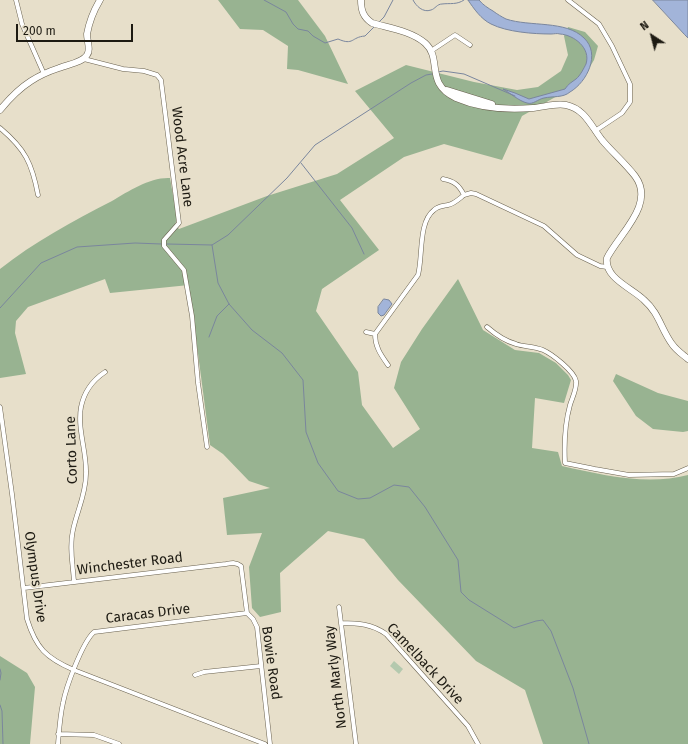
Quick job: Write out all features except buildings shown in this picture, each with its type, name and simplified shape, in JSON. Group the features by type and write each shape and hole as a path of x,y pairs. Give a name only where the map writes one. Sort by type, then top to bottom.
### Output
{"street":[{"path":"16,0 22,24 44,74"},
{"path":"0,110 32,80 84,59 88,55 89,51 87,42 89,27 100,0"},
{"path":"361,0 362,12 368,21 411,34 425,43 431,51 435,76 442,88 501,107 521,109 556,104 565,105 581,112 602,140 634,175 641,188 640,202 636,213 609,254 606,263 607,267 612,275 637,293 651,306 659,318 671,343 688,359"},
{"path":"568,0 599,24 612,46 630,84 630,102 622,113 595,131"},
{"path":"431,51 455,35 470,45"},
{"name":"Wood Acre Lane","path":"84,59 123,69 144,71 157,75 161,80 179,223 164,240 164,246 184,270 192,316 198,383 208,447"},
{"path":"0,128 16,143 26,156 35,179 38,195"},
{"path":"443,178 456,183 464,195"},
{"path":"388,365 375,343 375,334 418,274 424,229 430,214 433,210 453,203 464,195 471,193 476,194 538,222 555,234 577,256 600,266 607,267"},
{"path":"487,327 498,336 515,344 542,350 555,358 570,372 576,381 574,394 570,405 564,443 565,463 595,470 629,475 674,474 688,468"},
{"path":"366,332 375,334"},
{"name":"Corto Lane","path":"74,582 71,548 72,536 83,498 86,473 80,422 81,407 88,389 95,380 105,372"},
{"name":"Olympus Drive","path":"0,407 27,619 32,635 40,648 59,664 265,744"},
{"name":"Winchester Road","path":"24,588 226,564 238,564"},
{"name":"Bowie Road","path":"238,564 241,566 247,612 257,627 270,744"},
{"name":"North Marly Way","path":"338,606 356,744"},
{"name":"Caracas Drive","path":"74,670 89,637 94,632 247,612"},
{"name":"Camelback Drive","path":"341,623 363,624 376,628 386,634 468,726 478,744"},
{"path":"195,675 204,672 261,666"},
{"path":"58,744 58,734 63,703 74,670"},
{"path":"58,734 94,735 120,744"}],"green space":[{"path":"218,0 298,0 325,36 348,84 298,70 287,69 288,46 263,30 240,29"},
{"path":"568,27 585,32 598,46 594,60 585,75 566,91 522,116 502,160 444,144 404,157 340,200 379,250 322,289 316,311 358,372 362,405 393,448 420,429 394,388 401,362 422,329 458,279 483,330 515,350 539,353 556,363 571,380 564,403 535,398 532,448 558,452 562,466 609,476 657,480 688,475 688,744 543,744 525,690 476,661 398,580 364,539 328,531 280,573 281,612 260,617 252,608 249,567 262,533 227,535 223,498 270,488 249,481 223,454 210,445 189,285 110,293 105,279 28,307 16,321 15,333 26,374 0,378 0,269 40,241 133,189 147,182 162,178 170,178 177,218 175,225 179,229 267,196 337,174 394,138 355,91 406,65 474,82 517,90 538,87 561,71 568,55 564,36"},
{"path":"616,374 658,393 688,401 688,431 683,432 653,429 636,416 613,381"},
{"path":"0,656 27,673 35,687 30,744 0,744"},
{"path":"394,661 403,669 399,674 390,666"}],"water":[{"path":"468,0 479,0 487,8 506,19 526,23 558,26 576,32 584,38 589,45 592,59 590,67 582,82 567,94 540,99 533,103 524,102 503,89 529,99 565,89 582,72 586,64 586,53 580,43 565,35 520,32 497,27 481,17"},
{"path":"653,0 688,0 688,38 685,35"},
{"path":"384,299 389,300 392,304 384,315 381,316 378,313 378,307"}],"waterway":[{"path":"264,0 286,12 293,24 298,29 308,31 313,36 325,43 338,39 347,42 365,36 374,27"},
{"path":"379,22 384,17 393,0"},
{"path":"413,0 416,5 425,11 428,11 440,4 456,3 464,0"},
{"path":"438,72 443,71 464,74 515,96"},
{"path":"167,244 212,245 228,235 287,178 315,145 411,83 426,75 432,74"},
{"path":"301,163 352,228 364,254"},
{"path":"0,308 41,263 77,247 135,243 161,244"},
{"path":"212,245 218,283 229,304 252,330 282,353 303,380 306,432 318,463 338,491 358,499 370,498 394,485 409,487 425,507 458,560 461,592 469,600 514,628 543,620 551,631 573,688 589,744"},
{"path":"209,337 217,316 229,304"},
{"path":"0,669 0,680"},
{"path":"0,705 2,711 3,744"}]}
